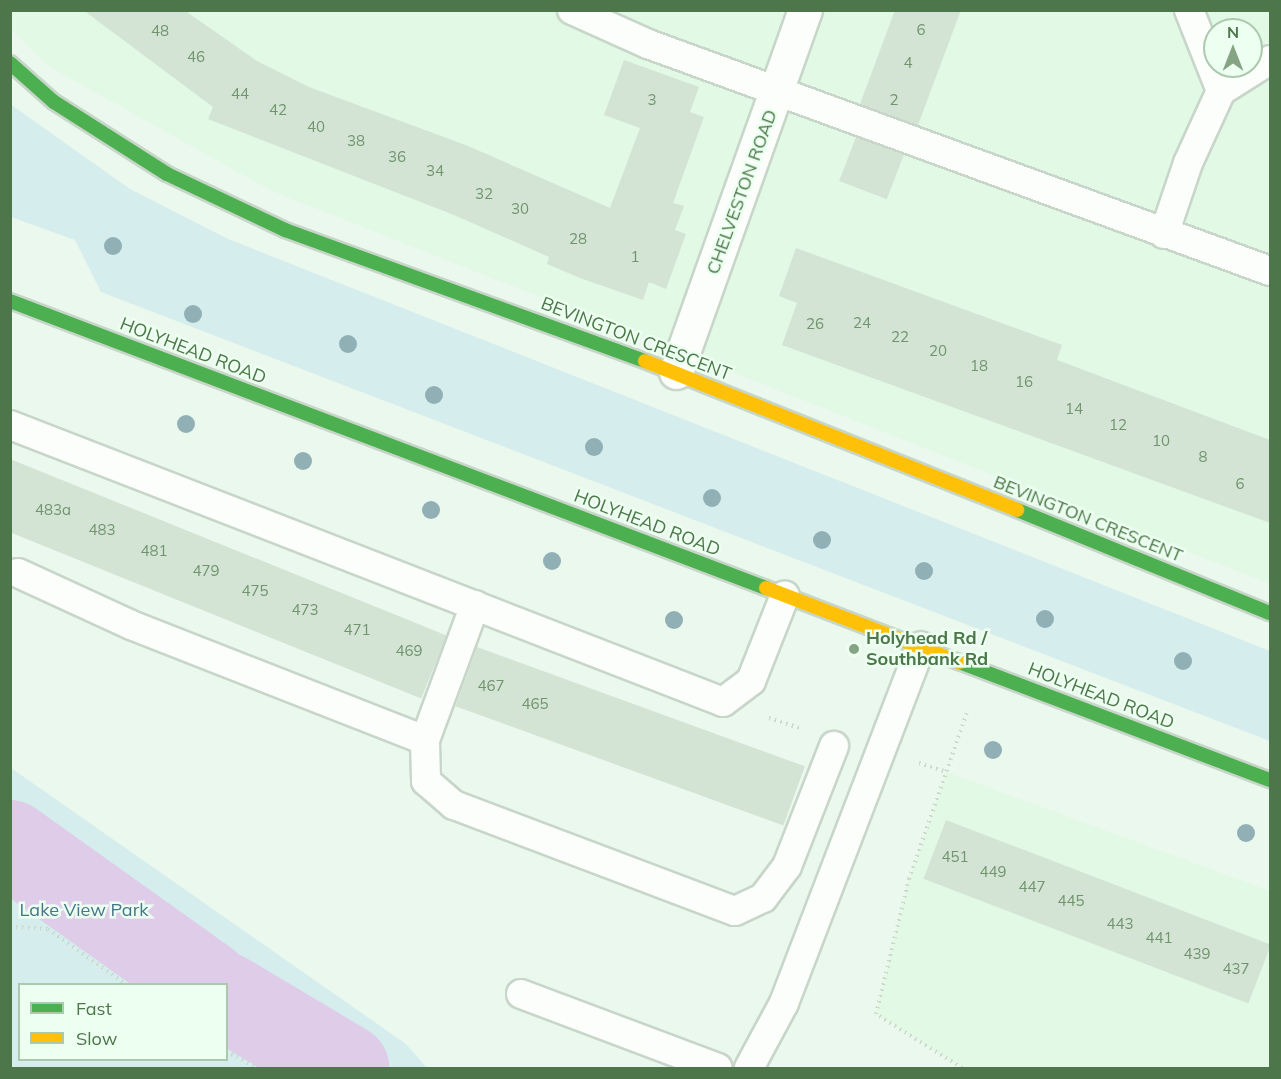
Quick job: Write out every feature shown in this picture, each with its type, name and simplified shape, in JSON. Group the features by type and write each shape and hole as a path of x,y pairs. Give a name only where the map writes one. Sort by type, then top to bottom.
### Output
{"main road":[{"name":"BEVINGTON CRESCENT","path":"10,63 54,102 167,174 285,230 676,372 1270,613"},
{"name":"HOLYHEAD ROAD","path":"10,301 1270,780"}],"street":[{"name":"CHELVESTON ROAD","path":"676,372 780,90 805,10"}],"lane":[{"path":"572,10 648,44 780,90 1164,234 1270,270"},
{"path":"1189,10 1221,91"},
{"path":"1164,234 1188,163 1221,91 1270,60"},
{"path":"10,424 723,702 751,681 785,595"},
{"path":"18,573 131,625 425,740"},
{"path":"475,605 425,740 426,781 454,805 735,910 763,898 787,866 834,746"},
{"path":"749,1068 784,1004 921,646"},
{"path":"521,994 718,1068"}],"path":[{"path":"962,1068 876,1014 909,879 982,669"},
{"path":"10,927 48,929 125,983"},
{"path":"228,1052 258,1068"}],"shaded area":[{"path":"10,11 1270,11 1270,584 274,192 48,66 11,28"},
{"path":"947,772 1270,891 1270,1068 962,1068 876,1014 909,879"}],"green space":[{"path":"10,104 130,189 228,239 1270,651 1270,741 101,292 75,240 11,217"},
{"name":"Lake View Park","path":"11,768 406,1044 427,1068 11,1068"}],"building":[{"path":"83,10 184,10 257,61 309,87 468,146 610,208 640,128 604,115 624,60 699,87 690,112 704,117 673,203 684,206 675,230 686,234 666,289 649,282 643,300 580,278 547,264 549,257 454,215 208,119 213,107"},
{"path":"895,10 961,10 918,125 860,104"},
{"path":"856,137 904,155 887,199 839,181"},
{"path":"796,248 1062,345 1057,360 1270,440 1270,523 782,345 797,303 779,296"},
{"path":"10,459 447,635 421,698 10,532"},
{"path":"477,647 805,766 783,826 455,706"},
{"path":"946,820 1270,944 1248,1004 923,879"}],"waterway":[{"path":"10,844 205,983"},
{"path":"228,998 345,1068"}],"traffic: fast":[{"path":"10,63 54,102 167,174 285,230 645,361"},
{"path":"10,301 766,588"},
{"path":"1017,510 1270,613"},
{"path":"959,662 1270,780"}],"traffic: slow":[{"path":"645,361 1017,510"},
{"path":"766,588 959,662"}],"place":[{"name":"Holyhead Rd / Southbank Rd","path":"854,649"}]}
